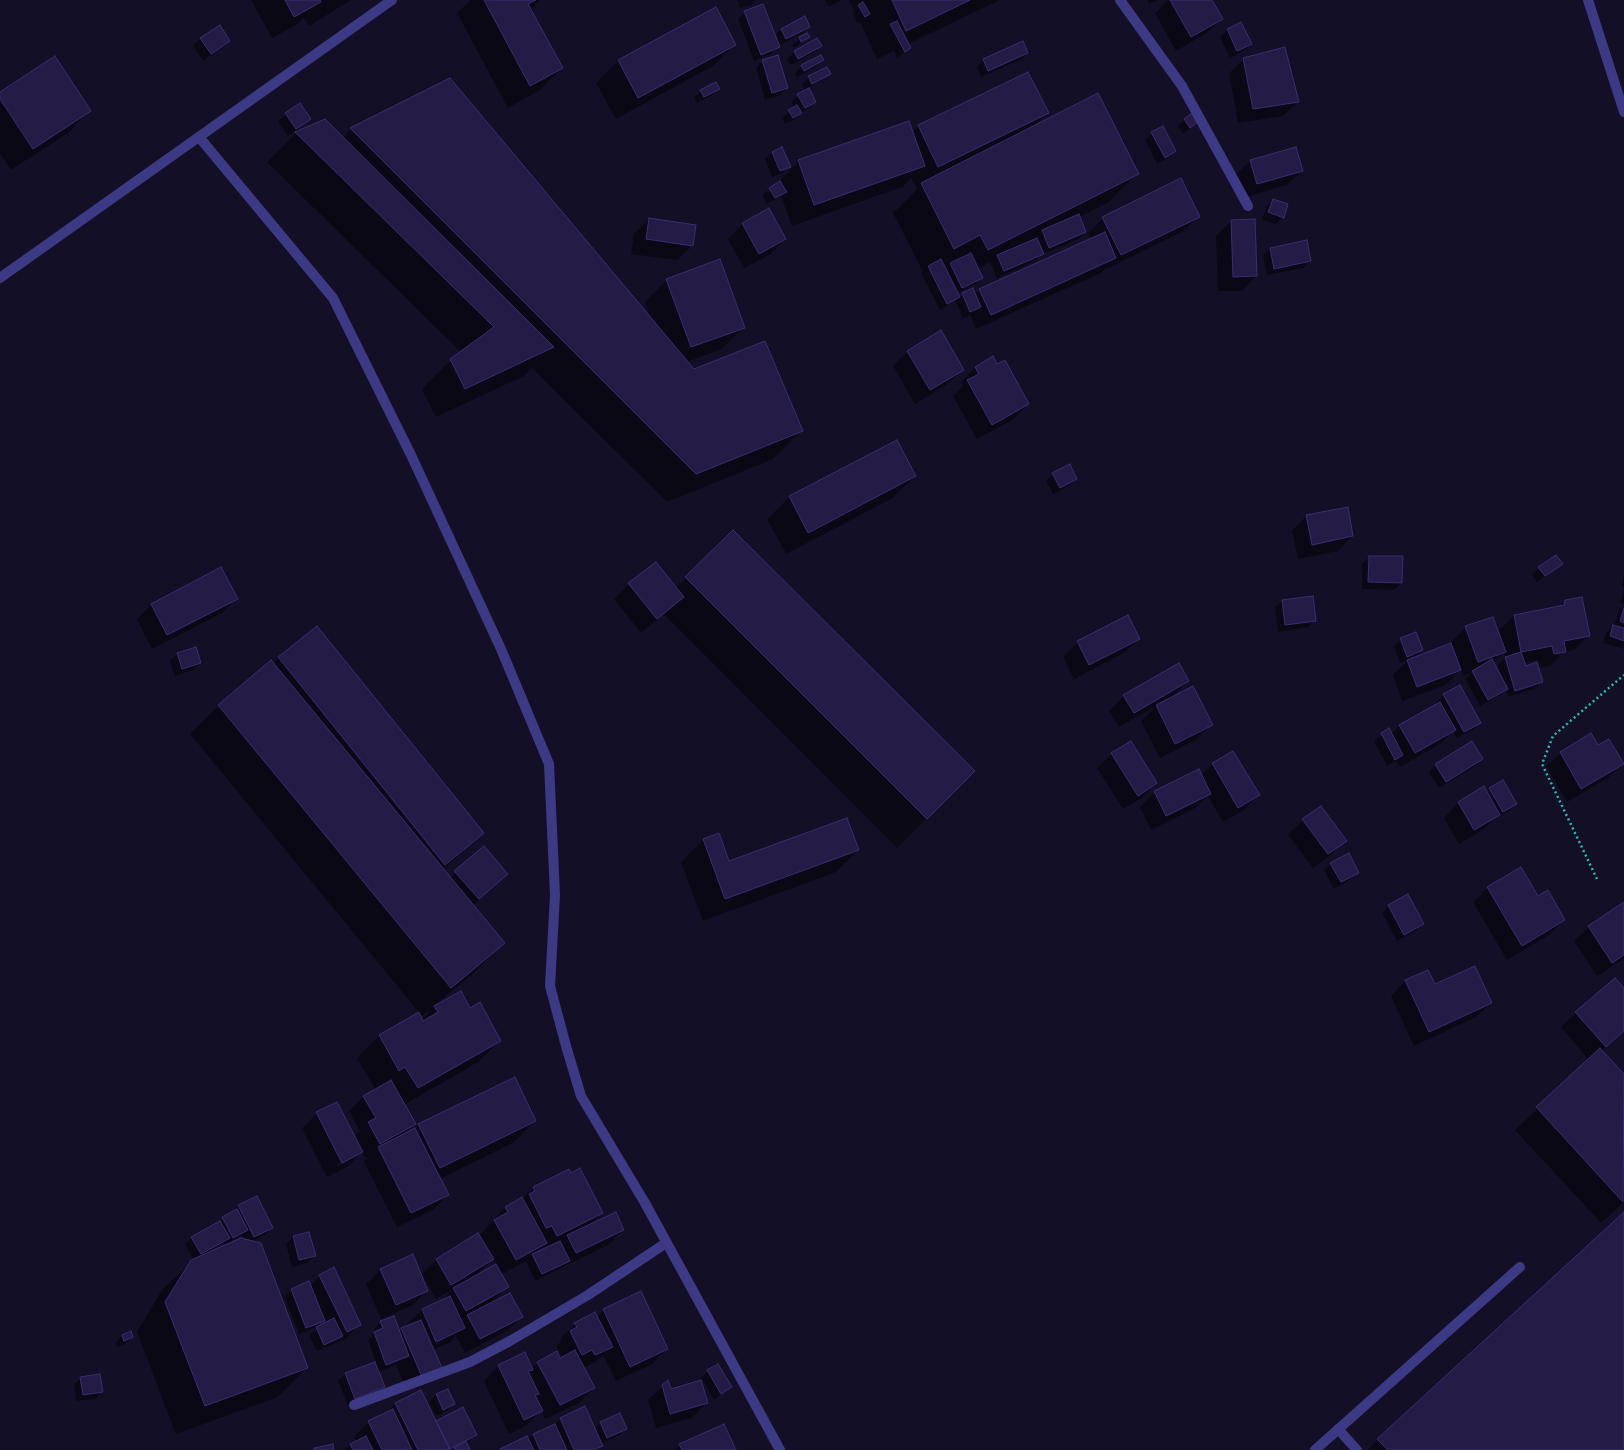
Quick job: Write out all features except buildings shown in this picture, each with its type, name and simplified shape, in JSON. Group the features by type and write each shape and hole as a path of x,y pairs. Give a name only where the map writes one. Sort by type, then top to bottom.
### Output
{"street":[{"path":"0,278 392,0"},
{"path":"1120,0 1182,86 1248,206"},
{"path":"1588,0 1624,112"},
{"path":"199,137 333,298 411,455 501,649 549,764 555,895 550,986 581,1096 666,1243 780,1450"},
{"path":"354,1405 470,1362 510,1341 582,1299 666,1243"},
{"path":"1315,1450 1520,1267"},
{"path":"1338,1429 1357,1450"}],"path":[{"path":"1596,878 1542,764 1553,736 1624,675"}]}
